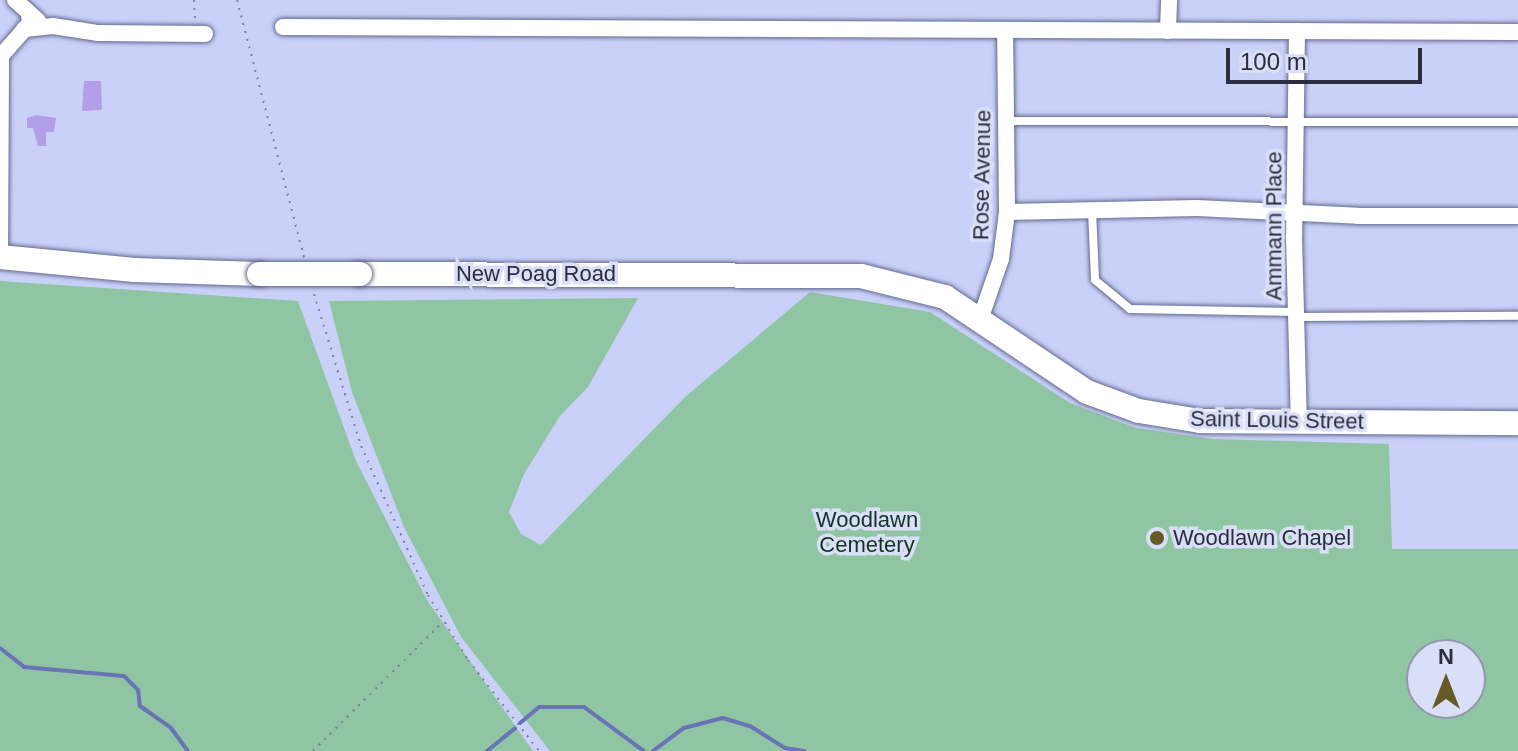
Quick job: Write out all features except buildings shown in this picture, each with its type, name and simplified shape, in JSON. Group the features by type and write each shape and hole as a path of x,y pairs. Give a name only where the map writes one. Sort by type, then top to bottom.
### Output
{"main road":[{"name":"New Poag Road","path":"0,257 259,274 861,276 915,286 981,317 1048,367"},
{"name":"Saint Louis Street","path":"1048,367 1087,392 1139,411 1200,421 1518,423"}],"street":[{"path":"15,0 27,22"},
{"path":"1168,31 1169,0"},
{"path":"27,22 98,33 197,34"},
{"path":"0,257 4,167 0,67 6,45 27,22"},
{"path":"283,27 1518,32"},
{"name":"Rose Avenue","path":"981,317 1001,259 1007,212 1005,30"},
{"name":"Ammann Place","path":"1297,31 1294,213 1299,422"},
{"path":"1007,212 1092,209 1518,216"}],"lane":[{"path":"1005,121 1518,122"},
{"path":"1092,209 1095,280 1130,309 1518,316"}],"path":[{"path":"194,0 197,34"},
{"path":"237,0 307,270"},
{"path":"311,285 361,446 444,621 539,751"},
{"path":"313,751 444,621"}],"green space":[{"path":"0,281 298,301 356,461 427,600 533,751 0,751"},
{"name":"Woodlawn Cemetery","path":"810,292 930,312 1070,403 1136,428 1213,439 1389,444 1392,549 1518,549 1518,751 550,751 461,637 404,527 352,392 329,301 638,298 588,387 560,416 524,474 509,512 521,534 541,545 685,397"}],"waterway":[{"path":"0,648 24,667 124,676 138,690 140,706 171,728 188,751"},
{"path":"520,723 539,707 584,707 644,751"},
{"path":"653,751 684,728 723,718 750,726 785,748 805,751"},
{"path":"487,751 515,728"}],"place":[{"name":"Woodlawn Chapel","path":"1157,538"}]}
